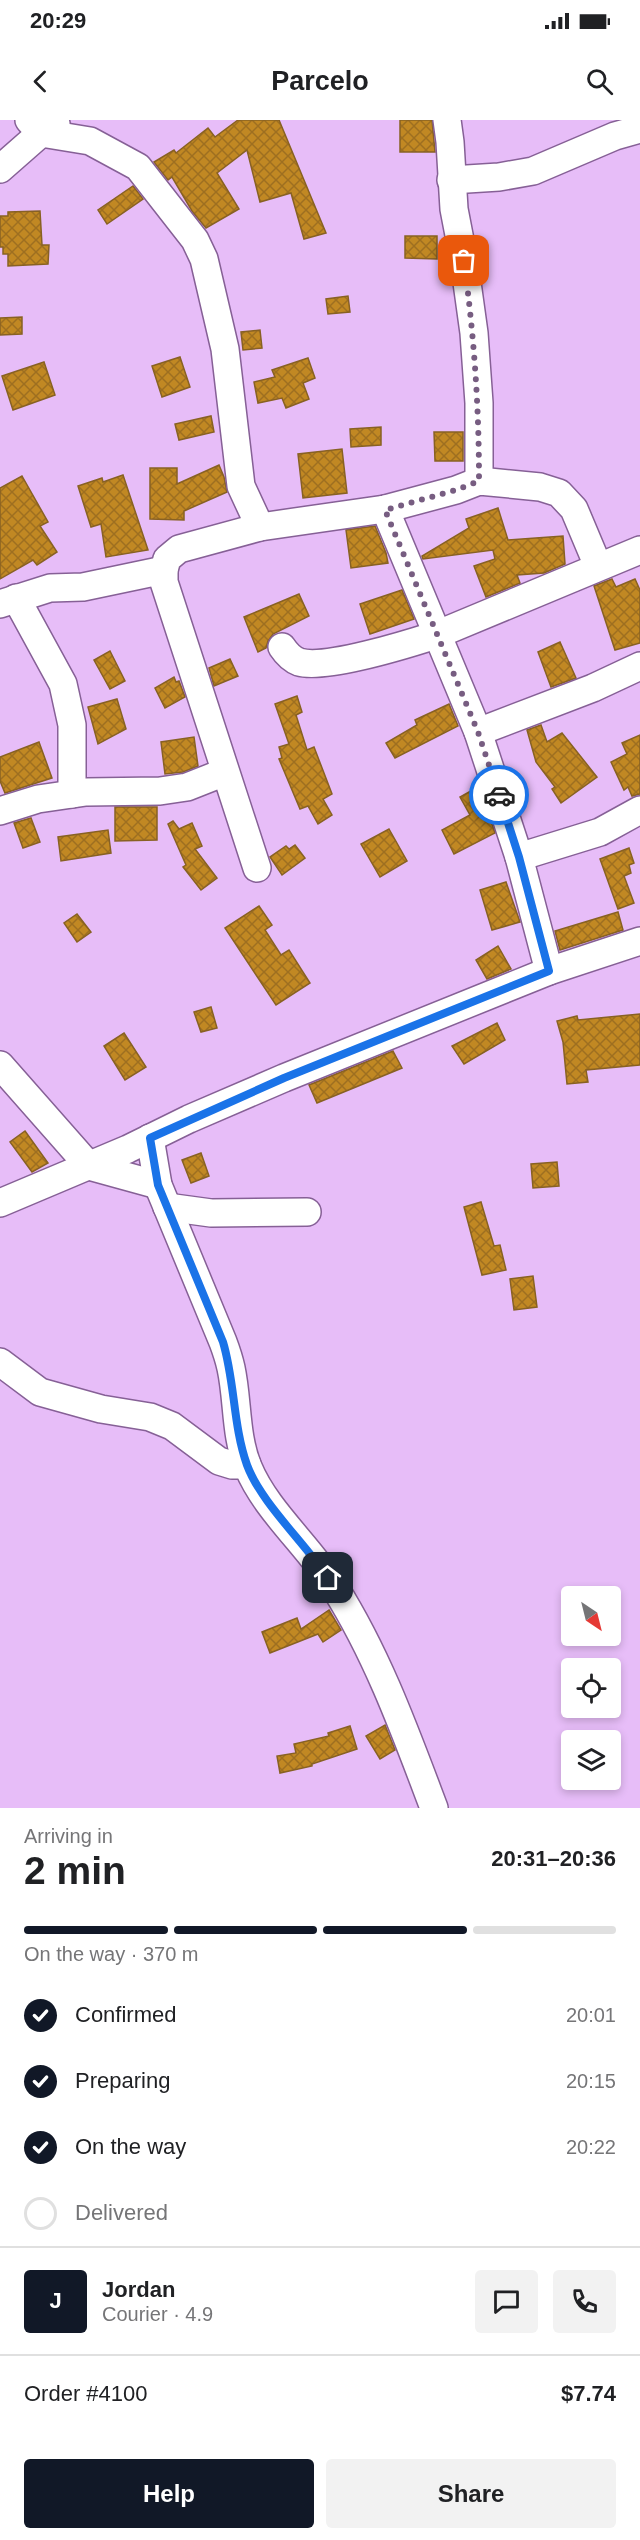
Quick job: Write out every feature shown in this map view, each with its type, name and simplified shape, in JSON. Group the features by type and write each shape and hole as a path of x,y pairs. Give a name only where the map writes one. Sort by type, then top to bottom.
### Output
{"street":[{"path":"447,120 451,180 474,333 479,403 479,481"},
{"path":"0,169 44,124 90,141 138,167 195,240 204,259 225,349 242,486 260,527"},
{"path":"451,180 499,177 533,171 615,136 640,129"},
{"path":"257,868 164,582 167,559 179,549 260,527 385,510 456,490 479,481 540,487 559,493 574,509 598,566"},
{"path":"385,510 478,732 519,857 549,971"},
{"path":"282,647 298,662 312,663 359,656 436,635 640,550"},
{"path":"72,794 72,725 63,684 8,601 50,588 83,587 164,570"},
{"path":"478,732 593,688 640,666"},
{"path":"0,810 38,799 86,792 160,791 187,787 225,772"},
{"path":"519,857 600,832 640,810"},
{"path":"0,1203 89,1166 284,1078 549,971 640,941"},
{"path":"3,1073 89,1166 211,1213 306,1212"},
{"path":"150,1138 162,1196 223,1342 231,1368 247,1465 266,1497 331,1581 353,1618 404,1727 434,1808"},
{"path":"0,1362 40,1392 100,1409 150,1417 172,1426 219,1461 232,1465 247,1465"}],"building":[{"path":"238,120 279,120 326,233 304,239 291,193 260,202 247,150 217,173 239,209 206,228 192,211 172,177 168,180 154,162 174,150 176,153 208,128 215,137"},
{"path":"400,120 432,120 435,152 400,152"},
{"path":"133,186 143,199 107,224 98,210"},
{"path":"40,211 42,245 49,245 48,264 8,266 8,254 3,254 3,247 0,247 0,216 8,216 8,212"},
{"path":"405,236 437,236 437,259 405,258"},
{"path":"348,296 350,312 328,314 326,299"},
{"path":"22,317 22,334 0,335 0,318"},
{"path":"260,330 262,348 243,350 241,332"},
{"path":"180,357 190,387 162,397 152,366"},
{"path":"308,358 315,378 303,383 309,399 286,408 282,398 258,403 254,382 275,377 272,370"},
{"path":"44,362 55,395 13,410 2,376"},
{"path":"211,416 214,432 179,440 175,424"},
{"path":"381,427 381,445 351,447 350,429"},
{"path":"434,432 463,432 463,461 435,461"},
{"path":"342,449 347,493 303,498 298,454"},
{"path":"219,465 227,492 184,511 184,520 150,519 150,468 177,468 177,484"},
{"path":"123,475 148,550 106,557 101,524 91,527 78,486 102,478 103,482"},
{"path":"22,476 48,522 40,526 57,552 37,565 33,560 0,579 0,488"},
{"path":"498,508 508,540 563,536 565,564 544,573 517,575 520,583 486,597 474,566 495,559 493,550 423,559 422,556 469,528 466,519"},
{"path":"375,526 388,563 351,568 346,530"},
{"path":"612,579 616,587 635,579 640,590 640,643 615,650 594,586"},
{"path":"402,590 414,619 370,634 360,604"},
{"path":"299,594 309,616 273,634 266,648 258,652 244,617"},
{"path":"560,642 576,678 551,687 538,652"},
{"path":"110,651 125,681 110,689 94,660"},
{"path":"230,659 238,676 214,686 209,668"},
{"path":"174,677 176,682 179,681 185,697 165,708 155,688"},
{"path":"297,696 302,712 296,715 307,750 314,747 332,794 323,799 332,815 318,824 308,806 300,809 279,759 282,758 279,747 289,744 275,704"},
{"path":"117,699 126,729 98,744 88,707"},
{"path":"449,704 458,726 395,758 386,743 417,725 415,720"},
{"path":"541,725 547,742 562,733 597,777 561,803 552,789 555,787 536,762 527,730"},
{"path":"640,735 640,794 632,796 628,787 624,790 611,762 627,754 622,743"},
{"path":"194,737 198,766 183,772 165,774 161,742"},
{"path":"39,742 52,778 5,793 0,781 0,757"},
{"path":"476,788 495,833 454,854 442,830 470,815 460,797"},
{"path":"115,807 157,807 157,840 115,841"},
{"path":"31,818 40,842 23,848 14,823"},
{"path":"173,821 179,829 192,823 202,846 195,849 217,878 201,890 183,867 186,865 168,824"},
{"path":"389,829 407,861 380,877 361,844"},
{"path":"108,830 111,853 61,861 58,837"},
{"path":"295,845 305,858 282,875 270,857 286,846 289,849"},
{"path":"629,848 634,863 629,865 631,873 624,876 634,903 618,909 600,859"},
{"path":"506,882 520,922 492,930 480,890"},
{"path":"259,906 272,925 265,930 281,955 289,950 310,983 276,1005 225,928"},
{"path":"618,912 623,930 560,950 555,931"},
{"path":"77,914 91,932 77,942 64,923"},
{"path":"498,946 511,969 487,979 476,960"},
{"path":"211,1007 217,1028 201,1032 194,1012"},
{"path":"640,1014 640,1065 586,1070 588,1082 567,1084 563,1042 557,1021 577,1016 578,1020"},
{"path":"497,1023 505,1040 464,1064 452,1046"},
{"path":"124,1033 146,1067 125,1080 104,1046"},
{"path":"393,1051 402,1068 317,1103 309,1085"},
{"path":"25,1131 48,1163 32,1172 10,1142"},
{"path":"201,1153 209,1176 191,1183 182,1160"},
{"path":"557,1162 559,1186 533,1188 531,1164"},
{"path":"481,1202 494,1246 500,1245 506,1270 482,1275 464,1207"},
{"path":"533,1276 537,1307 514,1310 510,1279"},
{"path":"329,1610 341,1630 323,1642 318,1634 270,1653 262,1632 297,1618 301,1629"},
{"path":"385,1725 395,1750 380,1759 366,1736"},
{"path":"350,1726 357,1749 312,1764 312,1766 280,1773 277,1756 296,1753 294,1744 329,1736 328,1733"}],"way so far":[{"path":"464,261 474,333 479,403 479,481 456,490 385,510 478,732 499,795"}],"route":[{"path":"328,1578 266,1497 247,1465 231,1368 223,1342 158,1185 150,1138 284,1078 549,971 519,857 499,795"}]}
